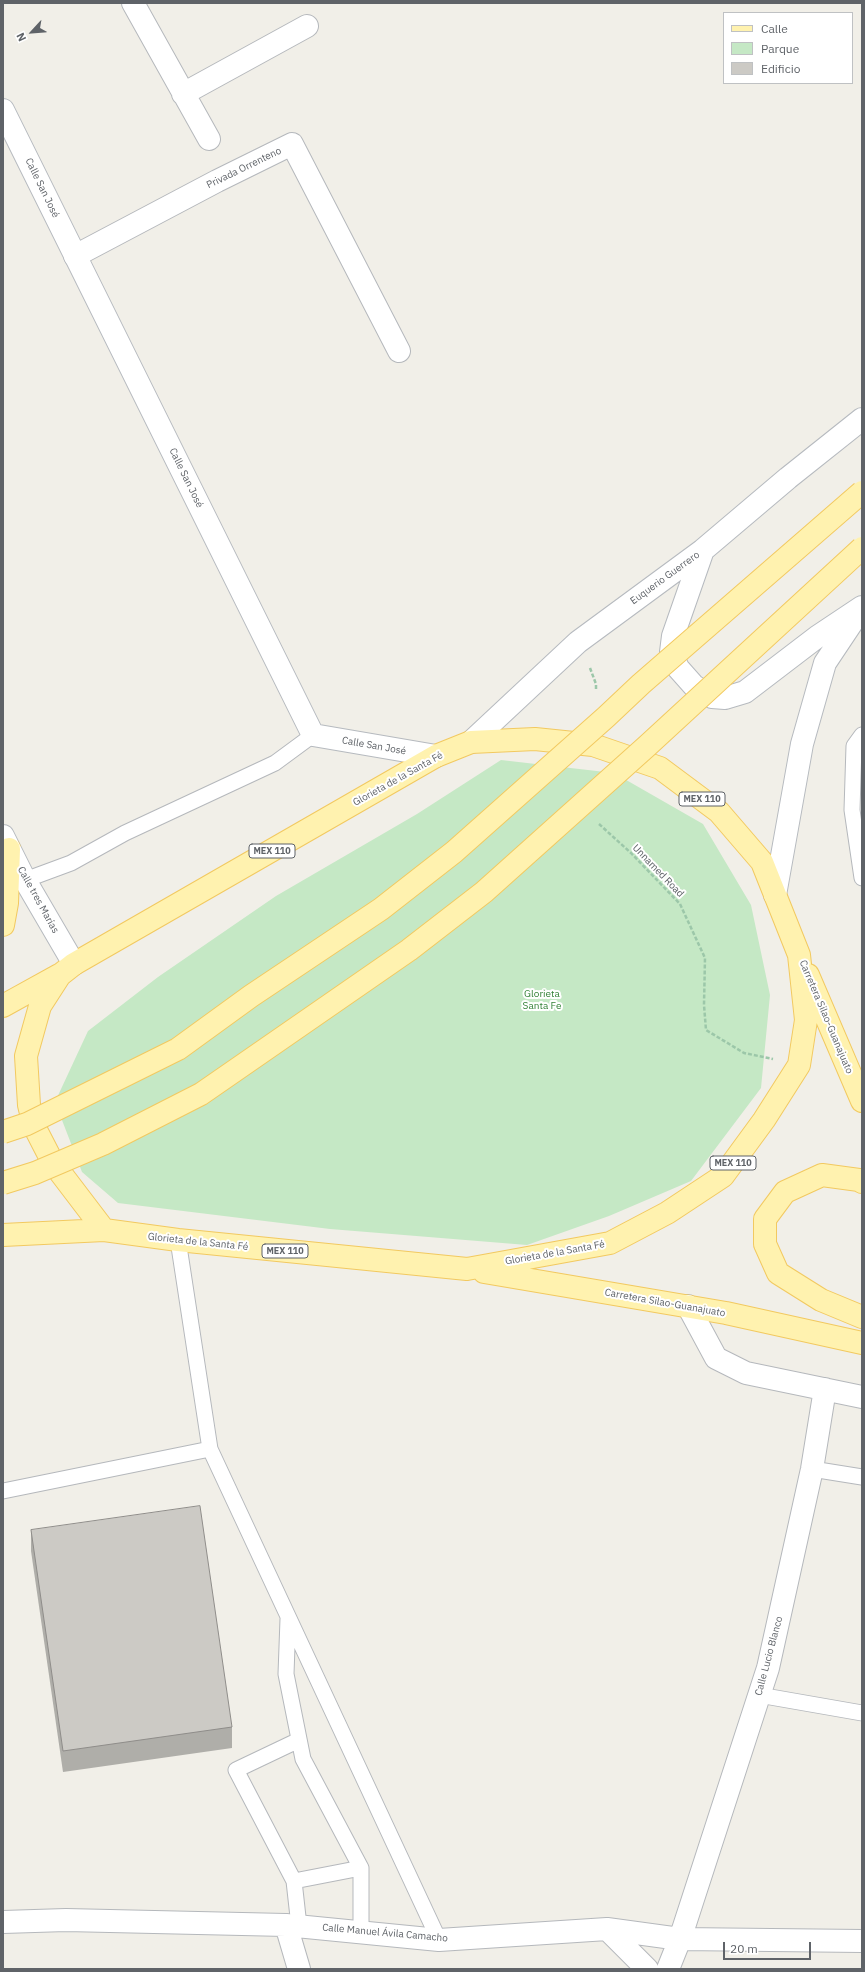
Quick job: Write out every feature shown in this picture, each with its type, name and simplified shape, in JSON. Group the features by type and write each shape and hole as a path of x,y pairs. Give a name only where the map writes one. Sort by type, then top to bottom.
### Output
{"main road":[{"path":"3,1132 27,1124 178,1049 251,996 381,909 454,852 641,684 862,492"},
{"path":"3,1183 35,1173 103,1144 201,1094 409,950 484,892 647,746 862,548"},
{"name":"Glorieta de la Santa Fé","path":"535,739 593,745 660,768 719,812 762,862 775,895 800,955 806,1020 799,1065 764,1120 723,1176 667,1213 610,1243 467,1269 178,1240 104,1230 53,1163 34,1126 28,1105 26,1056 40,1006 67,969 436,756 471,742 535,739"},
{"path":"3,925 7,903 6,843"},
{"name":"Carretera Silao-Guanajuato","path":"800,955 862,1101"},
{"name":"MEX 110","path":"3,1006 67,969"},
{"path":"862,1182 859,1180 822,1175 785,1192 765,1219 765,1244 778,1273 821,1300 862,1317"},
{"name":"MEX 110","path":"3,1235 104,1230"},
{"name":"Carretera Silao-Guanajuato","path":"467,1269 726,1313 862,1343"}],"street":[{"path":"133,3 209,139"},
{"path":"183,94 307,26"},
{"name":"Calle San José","path":"3,110 313,735 436,756"},
{"name":"Privada Orrenteno","path":"75,256 217,181 292,144 399,351"},
{"name":"Euquerio Guerrero","path":"471,742 578,642 703,550 788,478 862,420"},
{"path":"703,550 673,636 671,652 678,668 694,686 712,697 725,698 744,692 817,637 862,607"},
{"path":"775,895 802,744 825,663 862,607"},
{"name":"Calle tres Marías","path":"6,843 67,969"},
{"path":"688,1306 716,1358 746,1373 862,1397"},
{"name":"Calle Lucio Blanco","path":"668,1969 680,1939 768,1668 812,1469 825,1389"},
{"name":"Calle Manuel Ávila Camacho","path":"3,1922 66,1920 292,1925 439,1940 607,1929 680,1939 862,1941"},
{"path":"292,1925 299,1969"},
{"path":"607,1929 647,1969"}],"lane":[{"path":"25,880 71,862 125,833 275,762 313,735"},
{"path":"862,735 854,746 852,810 862,878"},
{"path":"178,1240 210,1449 439,1940"},
{"path":"3,1491 210,1449"},
{"path":"812,1469 862,1477"},
{"path":"288,1616 286,1674 303,1759 361,1868 361,1932"},
{"path":"759,1695 862,1713"},
{"path":"292,1925 294,1881 236,1770 299,1740"},
{"path":"294,1881 361,1868"}],"path":[{"path":"578,642 596,684 596,691"},
{"name":"Unnamed Road","path":"594,819 631,853 680,904 705,958 704,1005 706,1030 744,1053 799,1065"}],"green space":[{"name":"Glorieta Santa Fe","path":"501,760 614,773 703,824 751,905 770,995 761,1088 691,1181 609,1216 527,1245 330,1229 118,1203 82,1172 55,1102 88,1031 158,977 276,896 417,814"}],"building":[{"path":"200,1506 232,1727 63,1751 31,1530"}]}
